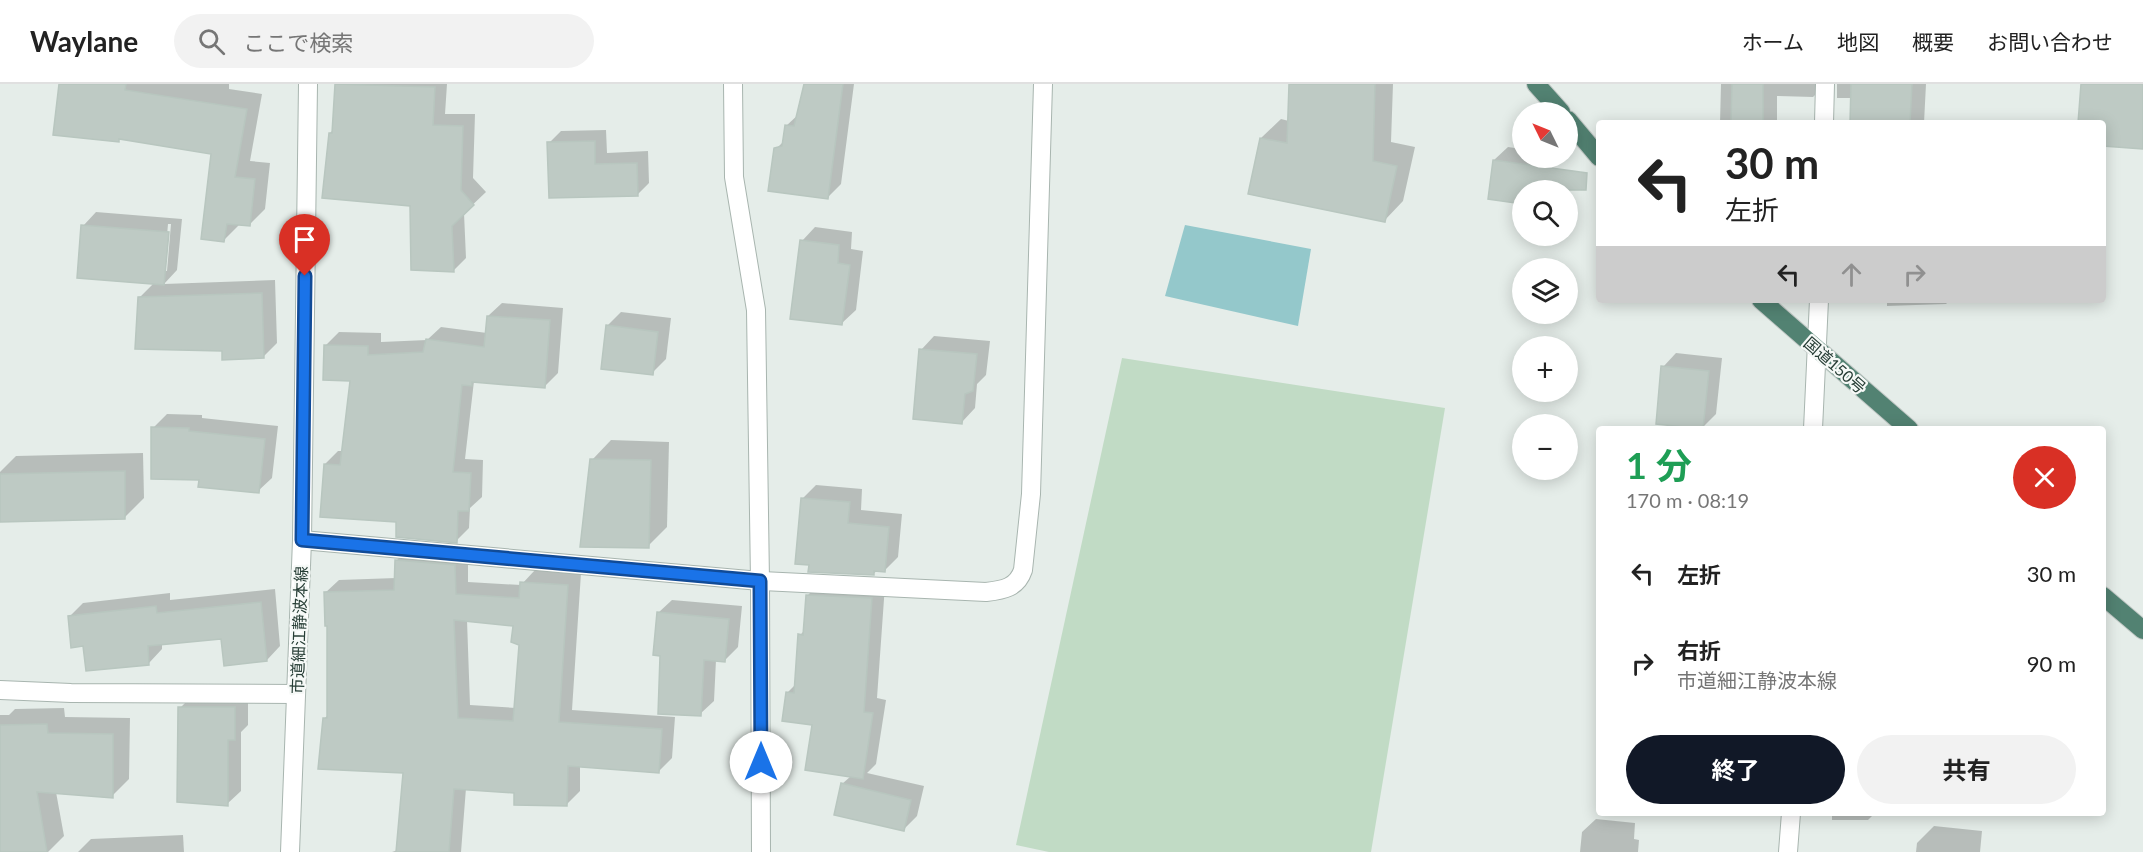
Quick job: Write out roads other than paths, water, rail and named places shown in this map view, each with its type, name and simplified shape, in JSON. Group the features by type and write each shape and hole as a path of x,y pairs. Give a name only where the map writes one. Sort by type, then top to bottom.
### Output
{"highway":[{"path":"1536,84 1552,102"},
{"path":"1578,132 1596,153"},
{"name":"国道150号","path":"1764,303 1906,426"},
{"path":"2106,599 2143,630"}],"street":[{"name":"市道細江静波本線","path":"290,852 302,540 308,84"},
{"path":"733,84 734,177 756,310 761,852"},
{"path":"302,540 760,581 986,592 1001,590 1015,584 1020,579 1031,494 1043,84"},
{"path":"1824,120 1825,84"},
{"path":"1813,426 1819,303"},
{"path":"0,690 71,693 297,694"},
{"path":"1788,852 1791,816"}],"water":[{"path":"1185,225 1311,249 1298,326 1165,296"}]}
